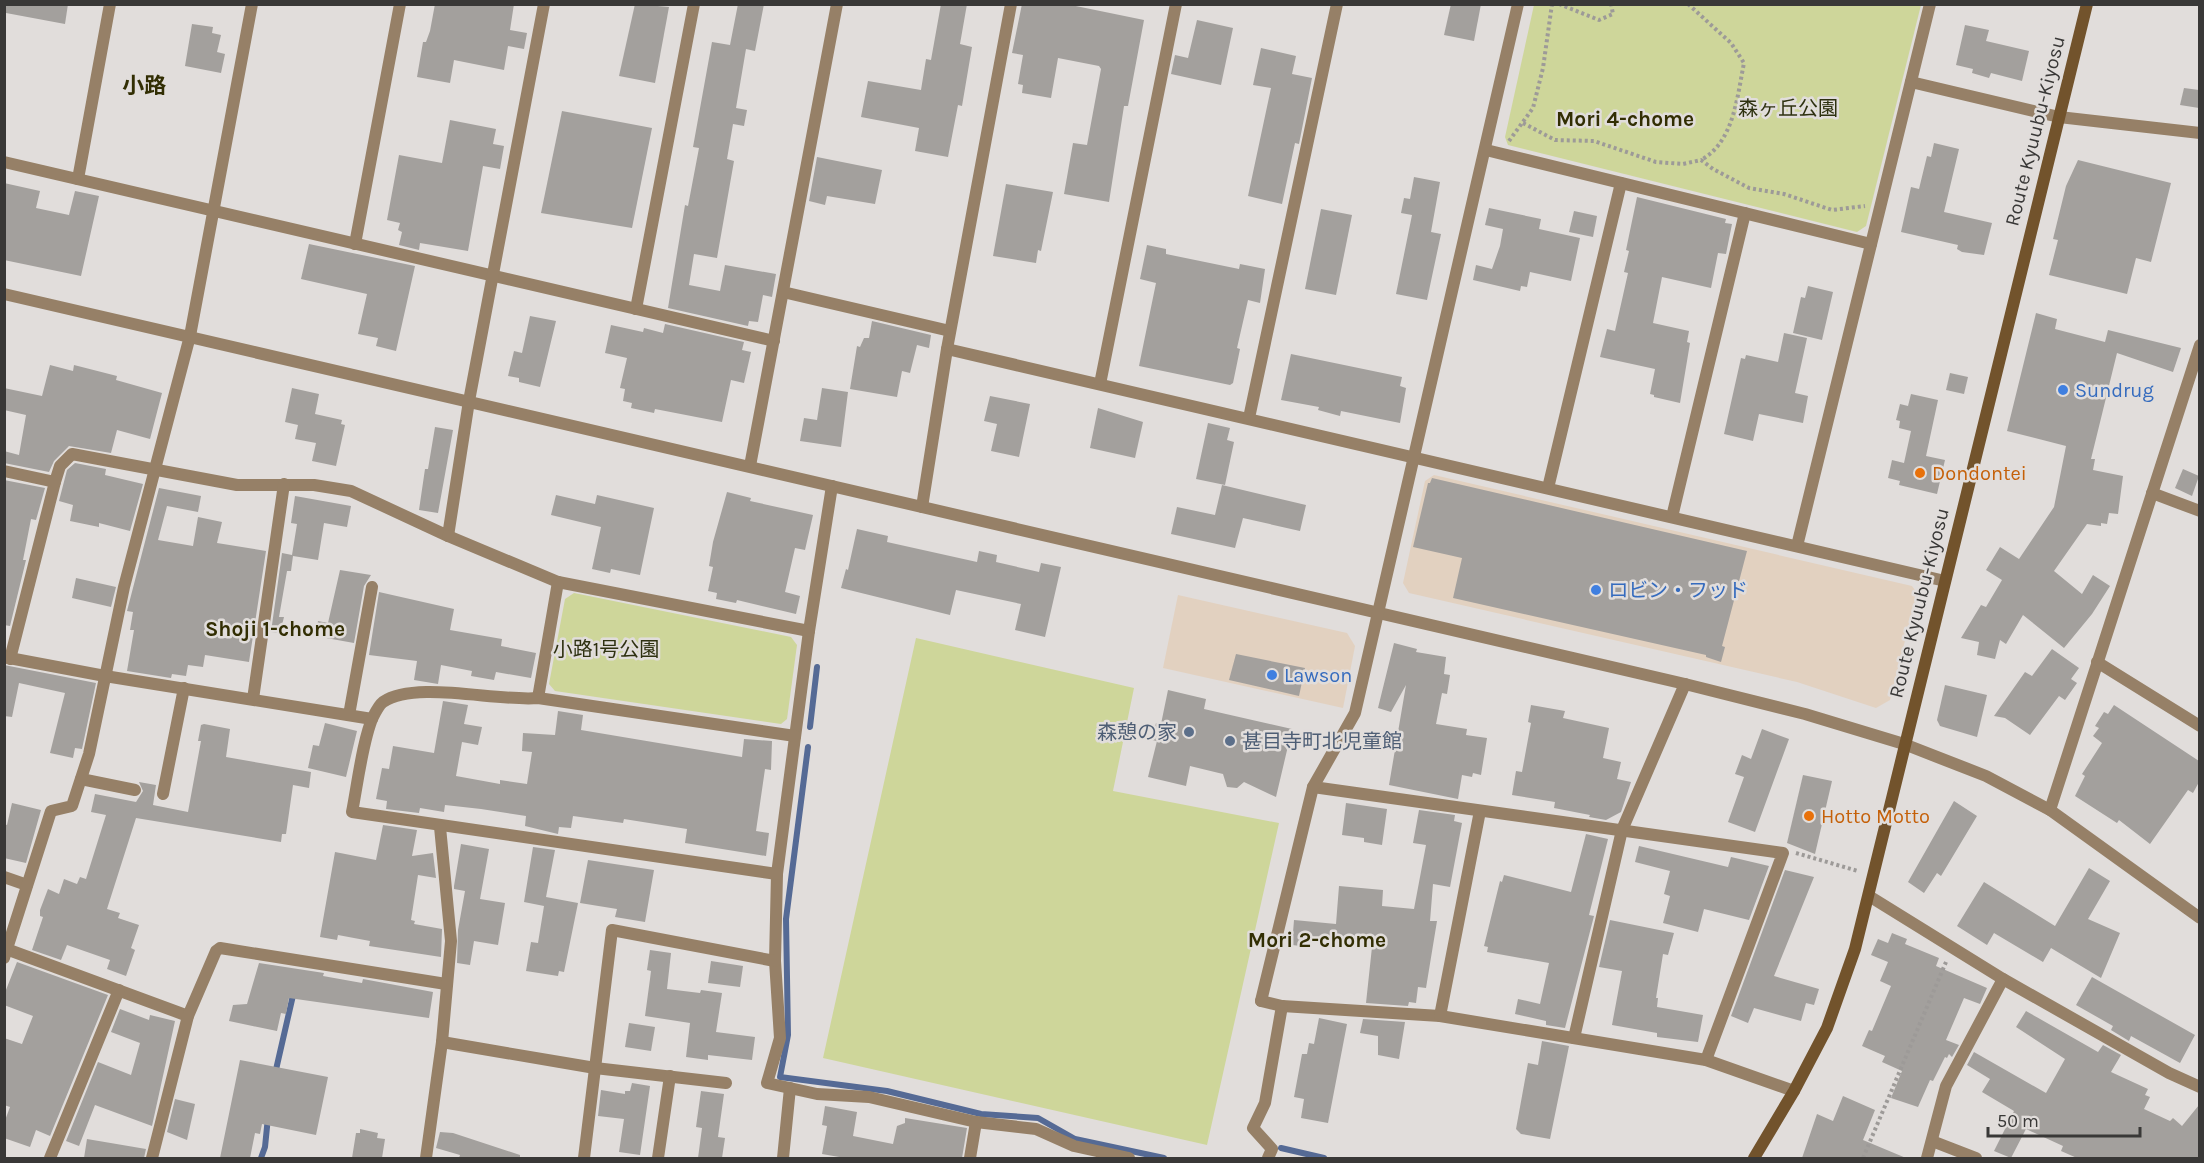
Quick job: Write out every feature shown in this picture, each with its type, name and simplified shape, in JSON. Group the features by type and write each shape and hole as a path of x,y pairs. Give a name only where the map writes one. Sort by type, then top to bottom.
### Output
{"main road":[{"name":"Route Kyuubu-Kiyosu","path":"1754,1158 1794,1091 1827,1028 1841,992 1869,896 1904,744 2087,4"}],"street":[{"path":"78,179 110,4"},
{"path":"188,1016 119,990 7,954 51,811 72,806 89,754 124,587 190,336 252,4"},
{"path":"355,244 400,4"},
{"path":"448,536 470,401 544,4"},
{"path":"636,309 694,4"},
{"path":"750,466 837,4"},
{"path":"922,507 950,331 1011,4"},
{"path":"1100,384 1176,4"},
{"path":"1249,418 1337,4"},
{"path":"1518,4 1355,713 1313,787 1261,1001 1282,1006 1440,1016 1706,1060 1794,1091"},
{"path":"1797,546 1930,4"},
{"path":"1911,82 2059,117 2199,133"},
{"path":"1486,150 1871,244"},
{"path":"4,162 774,340"},
{"path":"1548,488 1621,183"},
{"path":"1672,517 1745,213"},
{"path":"783,292 950,331"},
{"path":"4,294 1685,684 1805,714 1904,744 1986,776 2050,810 2199,918"},
{"path":"2050,810 2199,345"},
{"path":"947,349 1945,581"},
{"path":"372,719 7,658 60,466 72,454 237,485 314,485 351,490 448,536 558,582 809,631"},
{"path":"4,471 55,482"},
{"path":"253,699 284,484"},
{"path":"832,486 809,631 777,874 775,961 780,1038 767,1083 817,1094 869,1097 976,1122 1036,1129 1074,1146 1130,1158"},
{"path":"2152,494 2199,511"},
{"path":"538,698 558,582"},
{"path":"349,715 372,587"},
{"path":"2097,662 2199,726"},
{"path":"1574,1038 1622,830 1685,684"},
{"path":"163,794 184,688"},
{"path":"777,874 577,844 440,827 352,812 372,719 382,702 405,693 431,692 516,700 538,698 795,736"},
{"path":"81,779 135,790"},
{"path":"1313,787 1784,854 1706,1060"},
{"path":"1440,1016 1480,811"},
{"path":"426,1158 442,1042 451,941 440,827"},
{"path":"4,877 27,885"},
{"path":"1869,896 2003,979 2169,1073 2199,1087"},
{"path":"584,1158 612,930 775,961"},
{"path":"152,1158 188,1016 216,951 220,948 446,984"},
{"path":"1927,1158 1946,1086 2003,979"},
{"path":"50,1158 119,990"},
{"path":"1268,1158 1272,1149 1253,1128 1264,1103 1282,1006"},
{"path":"442,1042 595,1068 726,1083"},
{"path":"657,1158 670,1076"},
{"path":"783,1158 790,1088"},
{"path":"970,1158 976,1122"},
{"path":"1932,1141 1976,1158"}],"path":[{"path":"1505,154 1511,135 1533,108 1543,68 1552,4"},
{"path":"1559,4 1599,20 1613,14 1611,4"},
{"path":"1523,123 1555,140 1594,141 1656,162 1683,164 1701,160 1710,155 1723,140 1732,118 1744,63 1731,43 1688,4"},
{"path":"1701,160 1713,170 1749,188 1784,194 1832,210 1859,205 1880,209"},
{"path":"1784,854 1795,853 1873,876"},
{"path":"1863,1158 1952,948"}],"shaded area":[{"path":"1434,475 1912,586 1917,593 1890,700 1876,708 1797,682 1409,593 1403,583 1425,481"},
{"path":"1178,595 1347,633 1355,646 1343,708 1163,668"}],"green space":[{"name":"森ヶ丘公園","path":"1534,5 1921,5 1866,226 1857,232 1508,145 1505,137"},
{"name":"小路1号公園","path":"574,593 791,637 797,645 787,719 781,724 555,691 549,684 565,599"},
{"path":"916,638 1134,688 1113,791 1279,823 1207,1145 823,1058"}],"building":[{"path":"6,4 68,4 65,24 6,13"},
{"path":"435,4 514,4 510,30 527,33 524,49 508,46 504,70 454,60 450,83 417,77 423,42 426,42 430,31"},
{"path":"635,4 669,7 655,83 619,76"},
{"path":"738,4 764,4 755,51 746,49 736,108 747,110 744,126 733,124 727,159 734,161 717,258 694,254 689,285 720,291 725,265 776,274 772,297 763,295 758,322 749,321 748,326 668,308 685,205 688,206 699,148 693,147 712,42 730,45"},
{"path":"941,4 967,4 960,44 972,47 962,106 958,105 948,157 915,151 919,128 861,117 868,81 921,90 926,59 931,60"},
{"path":"1022,4 1066,4 1144,20 1128,106 1124,106 1109,202 1064,194 1073,143 1087,145 1101,69 1099,66 1058,58 1051,98 1022,93 1023,85 1018,84 1023,55 1012,53"},
{"path":"1451,4 1481,4 1474,41 1444,35"},
{"path":"1197,20 1233,28 1221,85 1171,74 1175,55 1188,58"},
{"path":"192,24 213,27 212,33 221,35 217,52 225,54 221,73 185,66"},
{"path":"1965,25 1989,30 1986,41 2029,51 2022,81 1991,73 1989,78 1972,73 1973,69 1956,65"},
{"path":"1261,48 1296,56 1292,74 1312,78 1299,144 1295,143 1282,204 1248,196 1271,88 1253,85"},
{"path":"2184,88 2199,90 2199,108 2180,105"},
{"path":"562,111 652,128 632,228 541,213"},
{"path":"450,120 496,129 493,144 504,146 500,169 483,166 468,251 420,243 419,250 399,245 402,232 398,230 400,223 387,220 399,155 442,163"},
{"path":"1934,143 1959,149 1944,212 1992,223 1984,255 1962,252 1957,249 1958,245 1901,232 1911,187 1919,189 1927,156 1931,157"},
{"path":"817,157 882,170 875,204 827,196 825,205 809,201"},
{"path":"2078,160 2171,183 2151,262 2136,258 2127,294 2049,275 2058,240 2053,239 2066,186"},
{"path":"1414,177 1440,182 1431,232 1441,234 1427,300 1396,294 1412,215 1401,213 1404,198 1410,199"},
{"path":"4,183 40,191 36,208 69,215 75,191 99,196 81,276 4,260"},
{"path":"1006,184 1053,192 1041,251 1038,250 1036,263 993,256"},
{"path":"1637,197 1726,219 1725,223 1732,224 1726,254 1718,253 1711,288 1662,277 1653,323 1689,331 1687,342 1690,343 1680,403 1650,394 1655,369 1600,357 1607,329 1615,331 1628,273 1624,272 1629,251 1626,250"},
{"path":"1489,208 1541,219 1539,229 1580,238 1571,281 1530,272 1527,287 1521,286 1520,291 1473,280 1476,265 1492,269 1500,246 1503,229 1485,225"},
{"path":"1321,209 1352,215 1336,295 1305,289"},
{"path":"1574,211 1597,216 1593,237 1569,232"},
{"path":"309,244 415,266 396,351 376,346 378,338 358,334 367,294 301,279"},
{"path":"1147,245 1166,249 1166,254 1239,269 1240,264 1265,269 1260,303 1248,300 1237,348 1240,349 1233,383 1230,385 1139,366 1156,283 1140,279"},
{"path":"1808,286 1833,292 1822,340 1793,333 1801,297 1805,298"},
{"path":"2036,313 2057,319 2055,329 2105,342 2108,330 2181,348 2173,372 2117,353 2091,459 2095,459 2093,470 2123,476 2118,514 2109,513 2107,524 2101,523 2101,526 2087,524 2054,571 2082,594 2093,575 2110,586 2092,614 2064,648 2023,615 2006,644 2000,640 1995,659 1977,655 1979,642 1961,638 1981,605 1986,607 2002,580 1986,570 2000,547 2019,559 2054,507 2066,446 2007,431"},
{"path":"530,316 556,321 540,387 519,382 519,378 508,376 514,351 522,353"},
{"path":"872,321 931,335 929,348 917,345 910,373 902,371 897,397 850,389 857,346 860,347 864,338 869,338"},
{"path":"665,324 744,342 742,350 751,352 744,383 731,380 722,422 655,409 654,413 631,408 632,403 623,401 625,389 620,388 627,358 605,353 611,325 643,332 644,328 663,333"},
{"path":"1784,333 1807,338 1795,393 1808,396 1803,423 1759,414 1753,441 1724,434 1741,358 1745,359 1746,355 1778,362"},
{"path":"1291,354 1402,377 1400,386 1406,388 1400,423 1341,411 1340,416 1318,410 1319,407 1281,400"},
{"path":"50,365 73,371 74,365 117,376 116,380 162,393 150,439 117,430 111,453 69,446 54,461 49,472 4,463 4,451 19,455 26,415 4,410 4,388 42,396"},
{"path":"1950,373 1968,377 1964,394 1946,390"},
{"path":"292,388 319,394 315,414 342,420 341,424 345,425 336,466 312,461 316,443 295,439 298,425 285,422"},
{"path":"822,388 848,392 841,447 800,441 804,418 817,420"},
{"path":"1911,394 1938,400 1926,456 1945,460 1937,494 1899,485 1900,481 1888,478 1892,460 1904,463 1911,431 1899,428 1900,421 1896,420 1900,404 1908,406"},
{"path":"990,396 1030,404 1019,457 991,451 997,424 984,421"},
{"path":"1098,408 1143,422 1135,458 1090,448"},
{"path":"1208,423 1230,428 1227,440 1234,442 1225,485 1196,479"},
{"path":"435,427 453,430 438,513 419,510 425,469 428,469"},
{"path":"75,463 106,469 105,475 143,484 130,531 99,523 99,527 70,521 73,505 59,501 67,470"},
{"path":"2183,469 2199,476 2192,496 2175,488"},
{"path":"1432,478 1747,551 1722,646 1725,647 1721,662 1706,657 1706,655 1453,598 1462,558 1413,547 1428,483"},
{"path":"4,480 45,488 36,520 31,519 23,560 26,560 10,626 4,625"},
{"path":"1222,485 1306,505 1300,531 1243,518 1235,548 1171,534 1177,507 1215,515"},
{"path":"159,488 201,496 198,512 167,506 158,540 193,546 198,517 222,522 217,543 266,551 249,662 205,655 203,667 188,665 186,676 172,674 171,678 127,671 134,630 130,630 133,612 127,611"},
{"path":"727,492 751,498 750,501 813,515 805,550 795,548 785,592 800,596 796,614 737,600 736,603 716,599 717,593 708,591 713,567 709,566 713,542"},
{"path":"556,495 595,504 597,495 654,508 640,575 611,569 610,573 592,569 601,527 551,515"},
{"path":"295,496 351,506 347,527 324,523 318,560 293,556 291,571 287,571 279,617 284,617 280,633 271,632 282,553 292,555 297,524 291,523"},
{"path":"857,529 888,536 887,542 977,562 979,551 997,555 996,562 1039,572 1041,563 1061,567 1045,637 1015,630 1021,604 956,590 950,615 841,588 846,569 848,570"},
{"path":"340,570 371,575 364,586 354,643 315,636 318,621 328,623"},
{"path":"76,578 116,587 111,607 72,598"},
{"path":"379,592 454,609 450,630 502,639 501,646 536,653 531,678 496,672 494,680 471,676 472,671 441,665 438,684 414,680 417,661 369,655"},
{"path":"1394,643 1417,649 1416,652 1446,657 1444,674 1450,675 1447,694 1442,693 1436,724 1467,729 1466,735 1487,738 1481,775 1473,773 1472,777 1462,775 1458,799 1389,785 1406,685 1391,712 1378,708"},
{"path":"2052,649 2079,668 2071,679 2077,683 2065,700 2059,696 2030,735 2005,718 1994,716 2025,672 2032,676"},
{"path":"1236,654 1305,668 1299,696 1229,680"},
{"path":"4,665 96,683 82,749 75,748 73,758 50,753 65,693 19,683 12,717 4,716"},
{"path":"1945,685 1987,695 1977,737 1940,726 1937,720"},
{"path":"1168,690 1206,699 1204,709 1292,729 1276,797 1244,782 1237,788 1227,787 1223,774 1190,766 1186,786 1148,777 1157,741 1152,740 1156,723 1161,724"},
{"path":"443,701 468,705 464,724 482,727 478,745 462,742 456,776 500,784 500,780 527,784 532,752 522,751 523,733 555,735 558,711 583,715 581,730 742,757 744,739 772,741 771,770 765,769 756,831 769,833 766,856 685,843 687,829 624,819 623,823 573,816 571,828 559,827 558,834 525,826 526,816 481,809 445,805 444,812 420,808 419,813 386,809 387,801 376,799 382,768 389,769 393,746 434,753"},
{"path":"1531,705 1565,711 1563,718 1609,728 1603,758 1621,762 1617,779 1631,782 1621,812 1606,820 1554,808 1555,802 1512,795 1516,771 1522,772 1531,723 1528,722"},
{"path":"2114,705 2199,761 2199,782 2193,793 2188,790 2150,844 2119,820 2117,823 2075,796 2085,776 2082,774 2102,743 2093,736 2099,728 2095,726 2104,712 2108,714"},
{"path":"325,723 357,731 346,777 308,768 313,745 319,746"},
{"path":"201,725 230,729 226,757 311,772 309,788 293,785 286,834 282,834 281,842 136,818 107,909 120,913 118,918 139,925 131,948 135,950 126,976 107,969 110,960 67,945 61,960 32,950 43,917 40,916 40,910 48,889 59,894 64,879 77,884 80,877 86,879 106,815 91,812 95,794 136,802 143,791 139,782 156,785 153,805 188,812 201,741 198,741"},
{"path":"1762,729 1789,739 1755,832 1728,822 1744,777 1735,774 1742,755 1751,759"},
{"path":"1803,775 1832,781 1815,854 1787,843"},
{"path":"1954,801 1977,816 1941,876 1937,873 1924,893 1908,882"},
{"path":"12,803 41,810 26,863 4,858 4,824 7,825"},
{"path":"1346,803 1387,809 1382,845 1364,842 1364,838 1342,835"},
{"path":"1419,810 1455,815 1454,821 1462,823 1450,887 1433,884 1430,921 1437,921 1426,988 1418,987 1416,1003 1409,1002 1408,1006 1366,1003 1372,947 1310,940 1309,947 1292,945 1294,920 1336,924 1339,886 1383,890 1382,906 1414,909 1426,845 1413,843"},
{"path":"383,825 417,830 412,856 433,853 436,878 418,875 411,920 415,921 414,924 442,929 441,957 369,946 370,941 338,935 337,940 320,937 335,852 376,860"},
{"path":"1586,834 1608,839 1589,915 1594,916 1565,1028 1546,1025 1546,1021 1515,1014 1518,999 1540,1004 1549,963 1487,952 1488,947 1484,946 1500,881 1502,882 1504,875 1571,892"},
{"path":"461,844 489,849 480,899 505,903 498,945 474,941 470,965 457,963 458,930 465,891 454,889 454,886"},
{"path":"1639,846 1728,867 1731,857 1769,866 1749,920 1704,909 1698,932 1663,923 1670,896 1664,894 1670,871 1635,862"},
{"path":"533,847 555,850 546,897 578,903 564,972 559,971 558,976 526,971 531,942 538,943 544,906 524,902"},
{"path":"588,860 654,870 645,922 615,917 617,909 580,903"},
{"path":"2089,868 2110,881 2088,919 2120,933 2101,978 2051,948 2043,962 1994,933 1987,945 1957,926 1984,882 2055,926"},
{"path":"1785,870 1814,877 1774,976 1819,989 1814,1005 1806,1003 1801,1021 1754,1008 1748,1023 1731,1016"},
{"path":"1610,920 1674,933 1668,955 1663,954 1656,998 1658,998 1657,1007 1703,1015 1698,1042 1657,1037 1657,1033 1612,1025 1622,971 1599,967"},
{"path":"1892,933 1907,939 1905,944 1939,958 1936,966 1987,988 1980,1004 1964,998 1946,1040 1959,1045 1952,1057 1949,1054 1947,1058 1945,1057 1933,1081 1930,1080 1918,1107 1891,1098 1902,1071 1882,1062 1885,1056 1862,1046 1869,1030 1872,1031 1891,986 1880,981 1888,962 1871,955 1878,939 1888,943"},
{"path":"650,950 671,953 667,989 722,993 716,1032 755,1037 752,1060 708,1055 708,1060 686,1057 690,1023 645,1016 651,971 647,970"},
{"path":"711,961 743,966 740,987 708,983"},
{"path":"17,962 108,995 50,1136 36,1130 30,1147 4,1138 4,1123 10,1107 4,1105 4,1038 22,1044 33,1016 4,1005 4,995"},
{"path":"259,963 324,973 323,976 362,983 363,979 433,992 429,1018 289,998 286,1014 281,1013 277,1031 229,1021 233,1005 247,1004"},
{"path":"2092,977 2195,1035 2180,1063 2131,1036 2129,1041 2111,1030 2113,1026 2076,1005"},
{"path":"120,1009 149,1020 150,1015 175,1021 152,1126 95,1105 79,1146 66,1141 98,1062 131,1075 140,1043 111,1032"},
{"path":"2026,1011 2098,1052 2103,1045 2121,1055 2111,1072 2148,1089 2145,1095 2150,1097 2144,1109 2170,1121 2173,1118 2182,1126 2199,1105 2199,1158 2077,1158 2061,1151 2063,1146 2026,1129 2011,1158 1994,1151 2014,1111 1982,1092 1990,1079 1967,1065 1974,1052 2046,1093 2065,1059 2016,1027"},
{"path":"1319,1018 1347,1024 1328,1123 1301,1118 1304,1099 1294,1097 1302,1054 1307,1054 1309,1043 1314,1044"},
{"path":"1363,1019 1405,1022 1399,1059 1378,1055 1378,1036 1360,1033"},
{"path":"629,1023 655,1027 651,1051 625,1047"},
{"path":"1542,1041 1569,1046 1550,1139 1521,1134 1516,1129 1528,1063 1538,1065"},
{"path":"240,1060 328,1077 316,1135 262,1124 260,1134 255,1133 250,1158 220,1158"},
{"path":"632,1083 650,1086 640,1155 619,1152 624,1119 598,1116 601,1090 625,1094 625,1091 630,1091"},
{"path":"701,1091 724,1094 718,1137 725,1138 722,1158 698,1158 702,1128 696,1127"},
{"path":"1843,1096 1875,1110 1863,1140 1906,1158 1802,1158 1817,1114 1833,1121"},
{"path":"175,1099 195,1104 187,1140 167,1132"},
{"path":"825,1106 857,1112 853,1136 893,1144 897,1126 905,1123 905,1118 967,1128 962,1158 845,1158 822,1154 827,1126 822,1125"},
{"path":"360,1129 378,1133 377,1138 385,1139 382,1158 352,1158 356,1133 360,1133"},
{"path":"440,1132 453,1133 520,1155 520,1158 459,1158 460,1155 436,1148"},
{"path":"87,1139 146,1149 144,1158 84,1158"}],"waterway":[{"path":"810,727 817,667"},
{"path":"808,747 786,919 788,1035 780,1077 887,1091 981,1114 1038,1118 1075,1139 1164,1158"},
{"path":"275,1074 294,991"},
{"path":"261,1158 265,1147 268,1117"},
{"path":"1281,1148 1324,1158"}],"place":[{"name":"Sundrug","path":"2063,390"},
{"name":"Dondontei","path":"1920,473"},
{"name":"ロビン・フッド","path":"1596,590"},
{"name":"Lawson","path":"1272,675"},
{"name":"森憩の家","path":"1189,732"},
{"name":"甚目寺町北児童館","path":"1230,741"},
{"name":"Hotto Motto","path":"1809,816"}],"district":[{"name":"小路","path":"144,86"},
{"name":"Mori 4-chome","path":"1625,119"},
{"name":"Shoji 1-chome","path":"275,629"},
{"name":"Mori 2-chome","path":"1317,940"}]}
